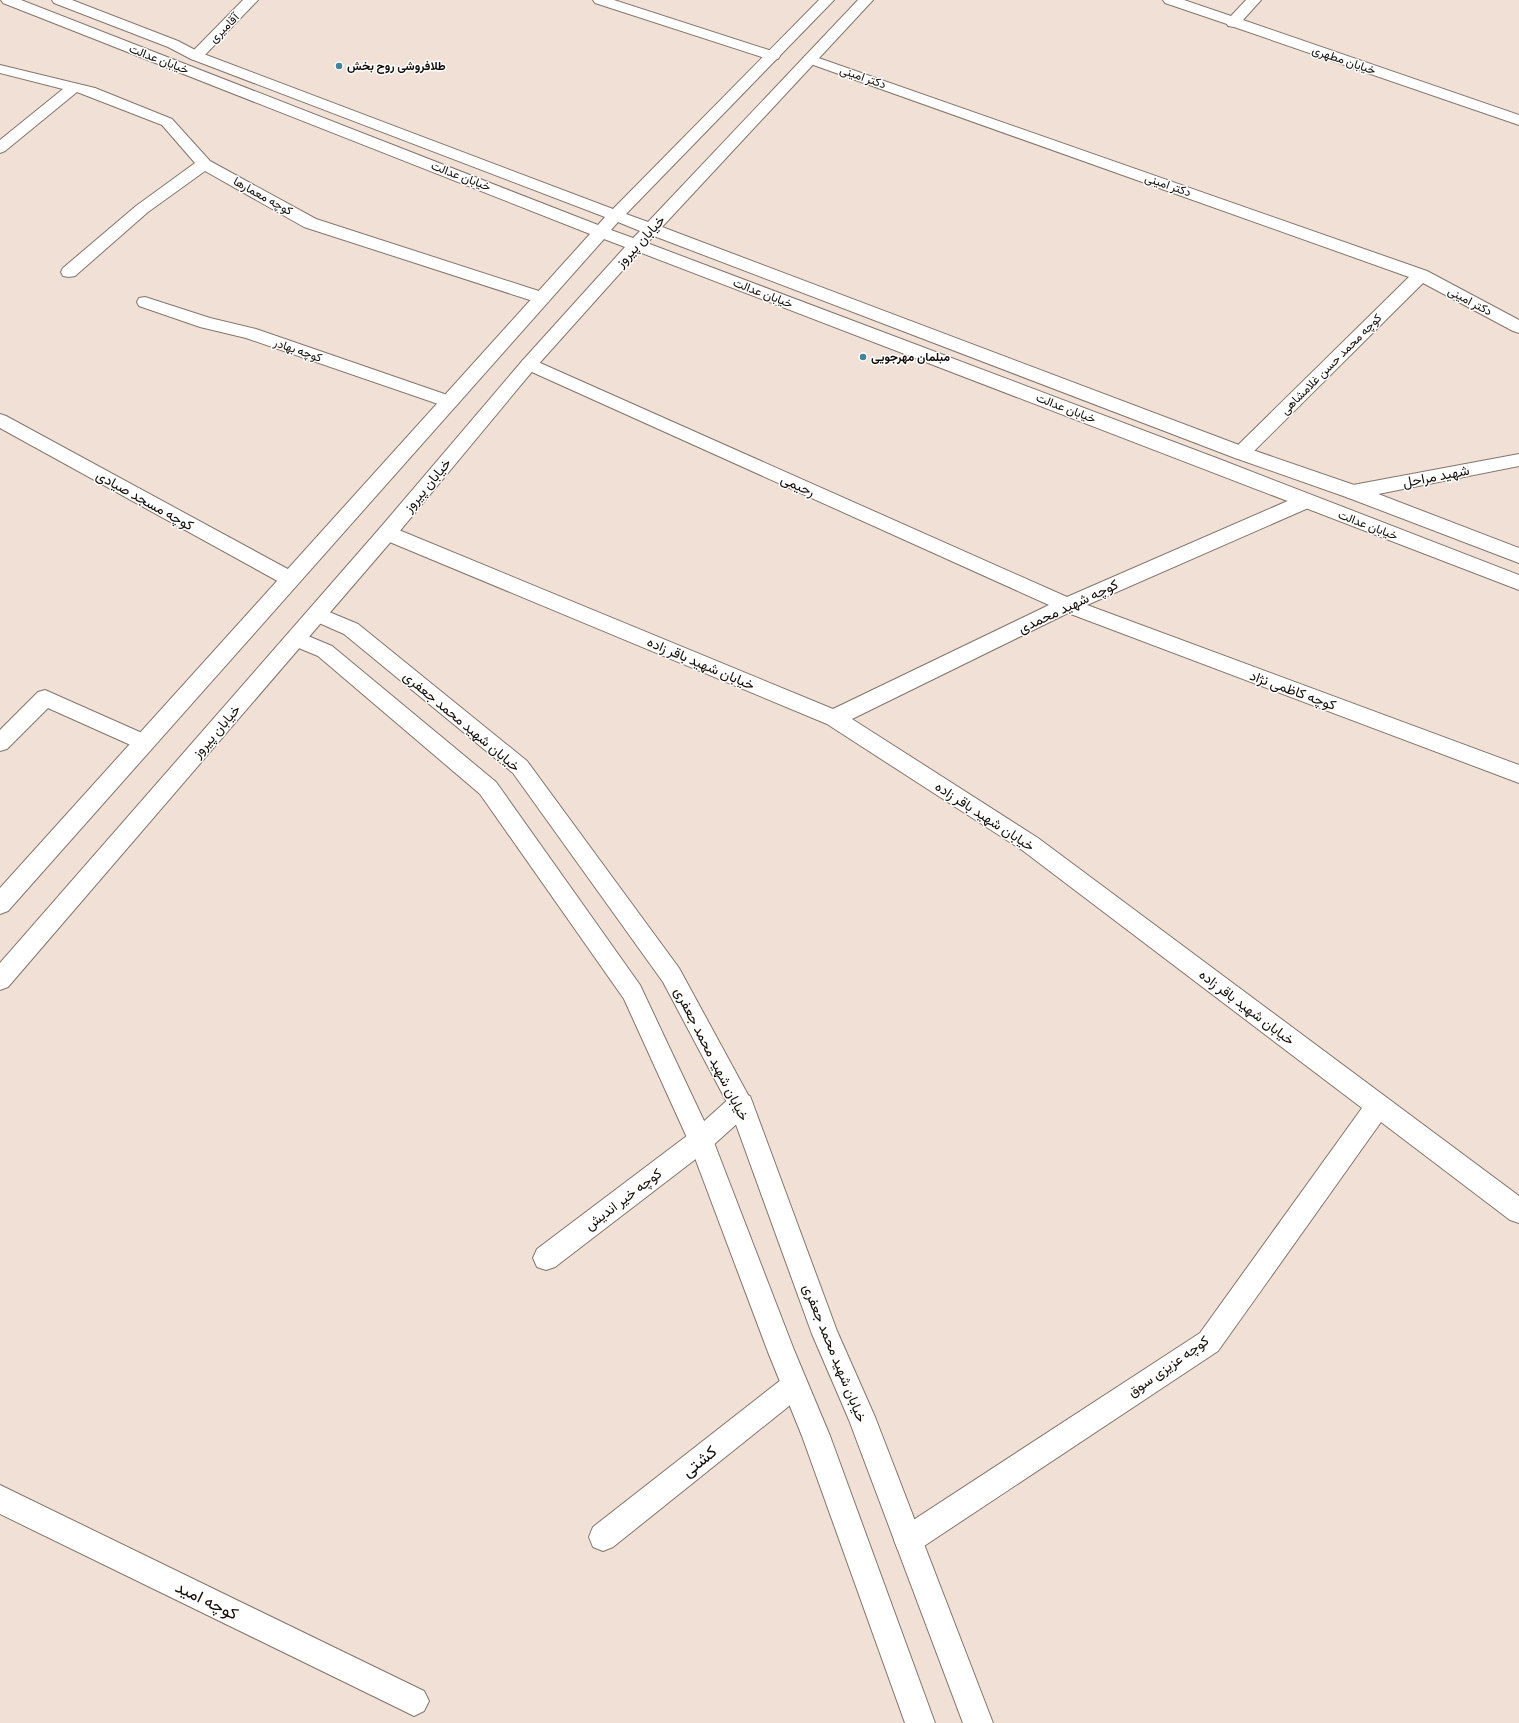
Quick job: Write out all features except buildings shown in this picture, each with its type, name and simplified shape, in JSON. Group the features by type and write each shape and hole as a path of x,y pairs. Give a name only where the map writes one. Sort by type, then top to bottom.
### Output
{"street":[{"name":"خیابان عدالت","path":"8,0 601,232 1519,583"},
{"name":"خیابان عدالت","path":"59,0 172,44 196,56 1241,453 1353,492 1519,556"},
{"name":"آقامیری","path":"196,56 251,0"},
{"path":"600,0 773,56"},
{"path":"0,904 616,215 827,0"},
{"name":"خیابان پیروز","path":"0,980 296,639 529,364 636,245 866,0"},
{"name":"خیابان مطهری","path":"1170,0 1233,23 1519,120"},
{"path":"1233,23 1254,0"},
{"name":"دکتر امینی","path":"810,59 1421,275 1519,327"},
{"name":"کوچه معمارها","path":"0,69 90,91 167,122 204,164 310,223 542,298"},
{"path":"0,148 74,87"},
{"path":"69,272 142,209 204,164"},
{"name":"کوچه محمد حسن غلامشاهی","path":"1241,453 1421,275"},
{"name":"کوچه بهادر","path":"145,302 206,323 250,333 450,402"},
{"name":"رحیمی","path":"529,364 1067,605"},
{"name":"کوچه مسجد صیادی","path":"1,421 290,580"},
{"name":"شهید مراحل","path":"1353,492 1519,460"},
{"name":"کوچه شهید محمدی","path":"834,718 1067,605 1306,501"},
{"name":"خیابان شهید باقر زاده","path":"387,533 834,718 1030,844 1519,1211"},
{"name":"کوچه کاظمی نژاد","path":"1067,605 1519,774"},
{"name":"خیابان شهید محمد جعفری","path":"317,614 350,629 520,768 671,975 741,1104 826,1334 861,1418 978,1723"},
{"path":"296,639 325,651 488,788 632,992 701,1140 816,1436 920,1723"},
{"path":"0,743 45,698 144,743"},
{"name":"کوچه خیر اندیش","path":"546,1258 701,1140 741,1104"},
{"name":"کوچه عزیزی سوق","path":"908,1540 1208,1342 1378,1106"},
{"name":"کشتی","path":"603,1537 795,1385"},
{"name":"کوچه امید","path":"0,1499 414,1701"}],"place":[{"name":"طلافروشی روح بخش","path":"339,66"},
{"name":"مبلمان مهرجویی","path":"863,357"}]}
